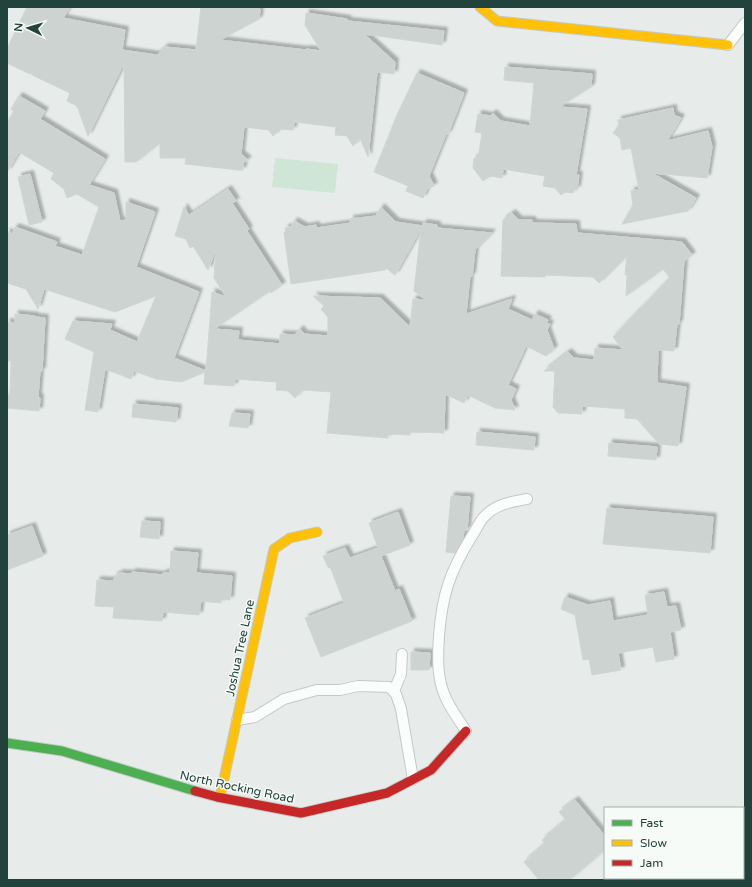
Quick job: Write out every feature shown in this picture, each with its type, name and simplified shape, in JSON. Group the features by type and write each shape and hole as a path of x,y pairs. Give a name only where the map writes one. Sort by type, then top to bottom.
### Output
{"street":[{"path":"480,7 497,21 728,45"},
{"name":"Joshua Tree Lane","path":"220,797 274,549 290,538 317,532"},
{"name":"North Rocking Road","path":"7,743 62,752 220,797 301,813 387,793 431,770 466,730"}],"lane":[{"path":"728,45 745,23"},
{"path":"466,730 449,706 440,678 438,649 441,610 446,587 459,557 484,518 502,504 527,498"},
{"path":"394,692 400,674 402,654"},
{"path":"237,720 255,717 284,699 317,690 340,690 358,686 389,687 396,694 401,709 413,779"}],"green space":[{"path":"275,158 338,164 335,193 272,187"}],"building":[{"path":"27,7 70,7 63,18 125,30 122,50 157,55 165,47 196,50 201,7 246,7 260,9 259,19 220,40 306,50 321,51 305,25 306,13 347,19 348,21 444,31 442,45 364,34 395,62 394,74 377,72 368,157 360,138 353,146 347,136 335,135 336,127 294,122 293,130 280,129 273,136 269,130 244,127 241,154 248,160 243,163 243,170 238,170 185,164 186,158 160,158 160,143 136,162 125,162 124,63 88,136 77,106 67,101 70,93 32,75 33,73 30,74 7,63 7,49"},
{"path":"505,67 592,74 591,87 559,107 587,109 576,175 579,175 577,189 574,189 573,193 565,192 561,195 555,188 543,186 545,176 503,169 502,178 490,176 483,181 473,168 474,158 478,159 482,133 475,132 478,114 490,116 493,113 501,121 530,126 534,83 504,80"},
{"path":"417,73 464,93 429,176 434,186 427,189 423,198 406,191 408,186 374,172 397,115"},
{"path":"19,96 45,111 40,119 105,159 89,185 114,193 120,221 126,220 126,202 155,212 136,267 199,292 174,358 206,371 212,292 226,297 214,278 216,249 208,270 193,246 190,248 186,239 175,236 184,207 189,215 228,189 236,201 232,203 249,229 247,231 282,285 271,293 270,291 214,329 239,331 238,340 280,344 280,334 295,335 300,329 304,334 328,336 328,317 321,309 324,306 313,296 380,298 410,327 413,299 426,300 414,291 421,229 395,275 386,268 385,270 291,284 284,232 286,232 285,228 291,227 294,221 305,227 316,225 316,228 351,223 350,219 376,216 381,207 396,222 423,226 423,223 437,225 437,228 492,233 475,250 472,276 470,276 466,314 512,299 508,309 532,320 535,314 548,320 546,323 550,324 547,330 554,349 546,356 526,346 508,385 516,389 511,400 515,410 495,408 468,395 464,403 445,394 444,433 410,432 410,435 388,434 388,438 327,433 331,392 302,390 295,398 288,391 276,390 277,382 235,379 234,386 204,384 205,372 181,382 156,379 134,371 131,379 105,369 98,412 85,410 94,352 65,339 73,321 112,324 110,330 137,342 156,296 115,312 44,289 38,309 26,289 7,283 7,232 12,234 15,227 57,242 55,246 82,255 99,207 77,194 67,198 64,189 51,179 54,173 19,152 7,172 7,123 14,111 11,109"},
{"path":"673,108 674,115 681,118 667,141 708,131 712,147 707,178 652,173 696,198 688,211 622,224 633,205 631,191 639,190 631,148 622,150 620,138 613,133 619,125 618,120"},
{"path":"30,174 42,222 29,225 18,177"},
{"path":"512,213 519,220 532,220 533,223 576,224 577,233 682,242 692,255 684,261 679,324 677,324 674,351 658,350 657,383 686,387 678,446 659,444 637,419 625,418 625,409 582,406 582,414 558,413 553,407 555,371 544,371 568,352 574,358 594,360 595,348 623,350 613,337 670,278 663,269 626,296 627,275 625,275 627,255 599,283 593,277 545,275 545,277 501,276 503,220"},
{"path":"15,314 45,318 42,371 40,371 38,397 40,398 39,411 7,408 7,395 10,395 11,361 7,361 7,322 15,323"},
{"path":"133,404 178,408 176,422 132,417"},
{"path":"232,413 250,414 248,428 229,426"},
{"path":"477,432 535,437 534,450 476,445"},
{"path":"609,443 657,447 656,460 608,456"},
{"path":"451,496 470,497 467,530 464,530 463,539 455,553 446,552"},
{"path":"607,508 713,517 710,553 603,544"},
{"path":"398,512 410,545 381,556 395,591 399,589 412,621 321,657 305,618 344,603 331,569 328,567 323,556 345,548 350,558 378,548 369,523"},
{"path":"142,521 160,522 159,539 140,537"},
{"path":"32,526 43,556 7,570 7,535"},
{"path":"171,551 198,553 196,573 232,576 230,600 221,599 221,603 201,601 199,615 163,612 162,621 113,618 114,607 95,606 97,580 114,581 115,575 119,575 119,573 132,574 132,572 163,575 163,573 170,573"},
{"path":"664,592 667,607 676,606 681,630 670,632 674,659 656,662 653,647 618,653 621,670 592,675 589,659 583,660 575,615 561,609 565,597 588,605 610,601 613,621 648,615 645,595"},
{"path":"411,652 430,653 429,670 411,670"},
{"path":"575,800 604,835 604,851 569,880 539,880 524,862 545,844 542,840 566,820 559,812"}],"traffic: fast":[{"path":"7,743 62,751 195,791"}],"traffic: slow":[{"path":"480,7 497,21 728,45"},
{"path":"220,797 274,549 290,538 317,532"}],"traffic: jam":[{"path":"195,791 217,797 301,813 387,793 431,770 466,731"}]}
